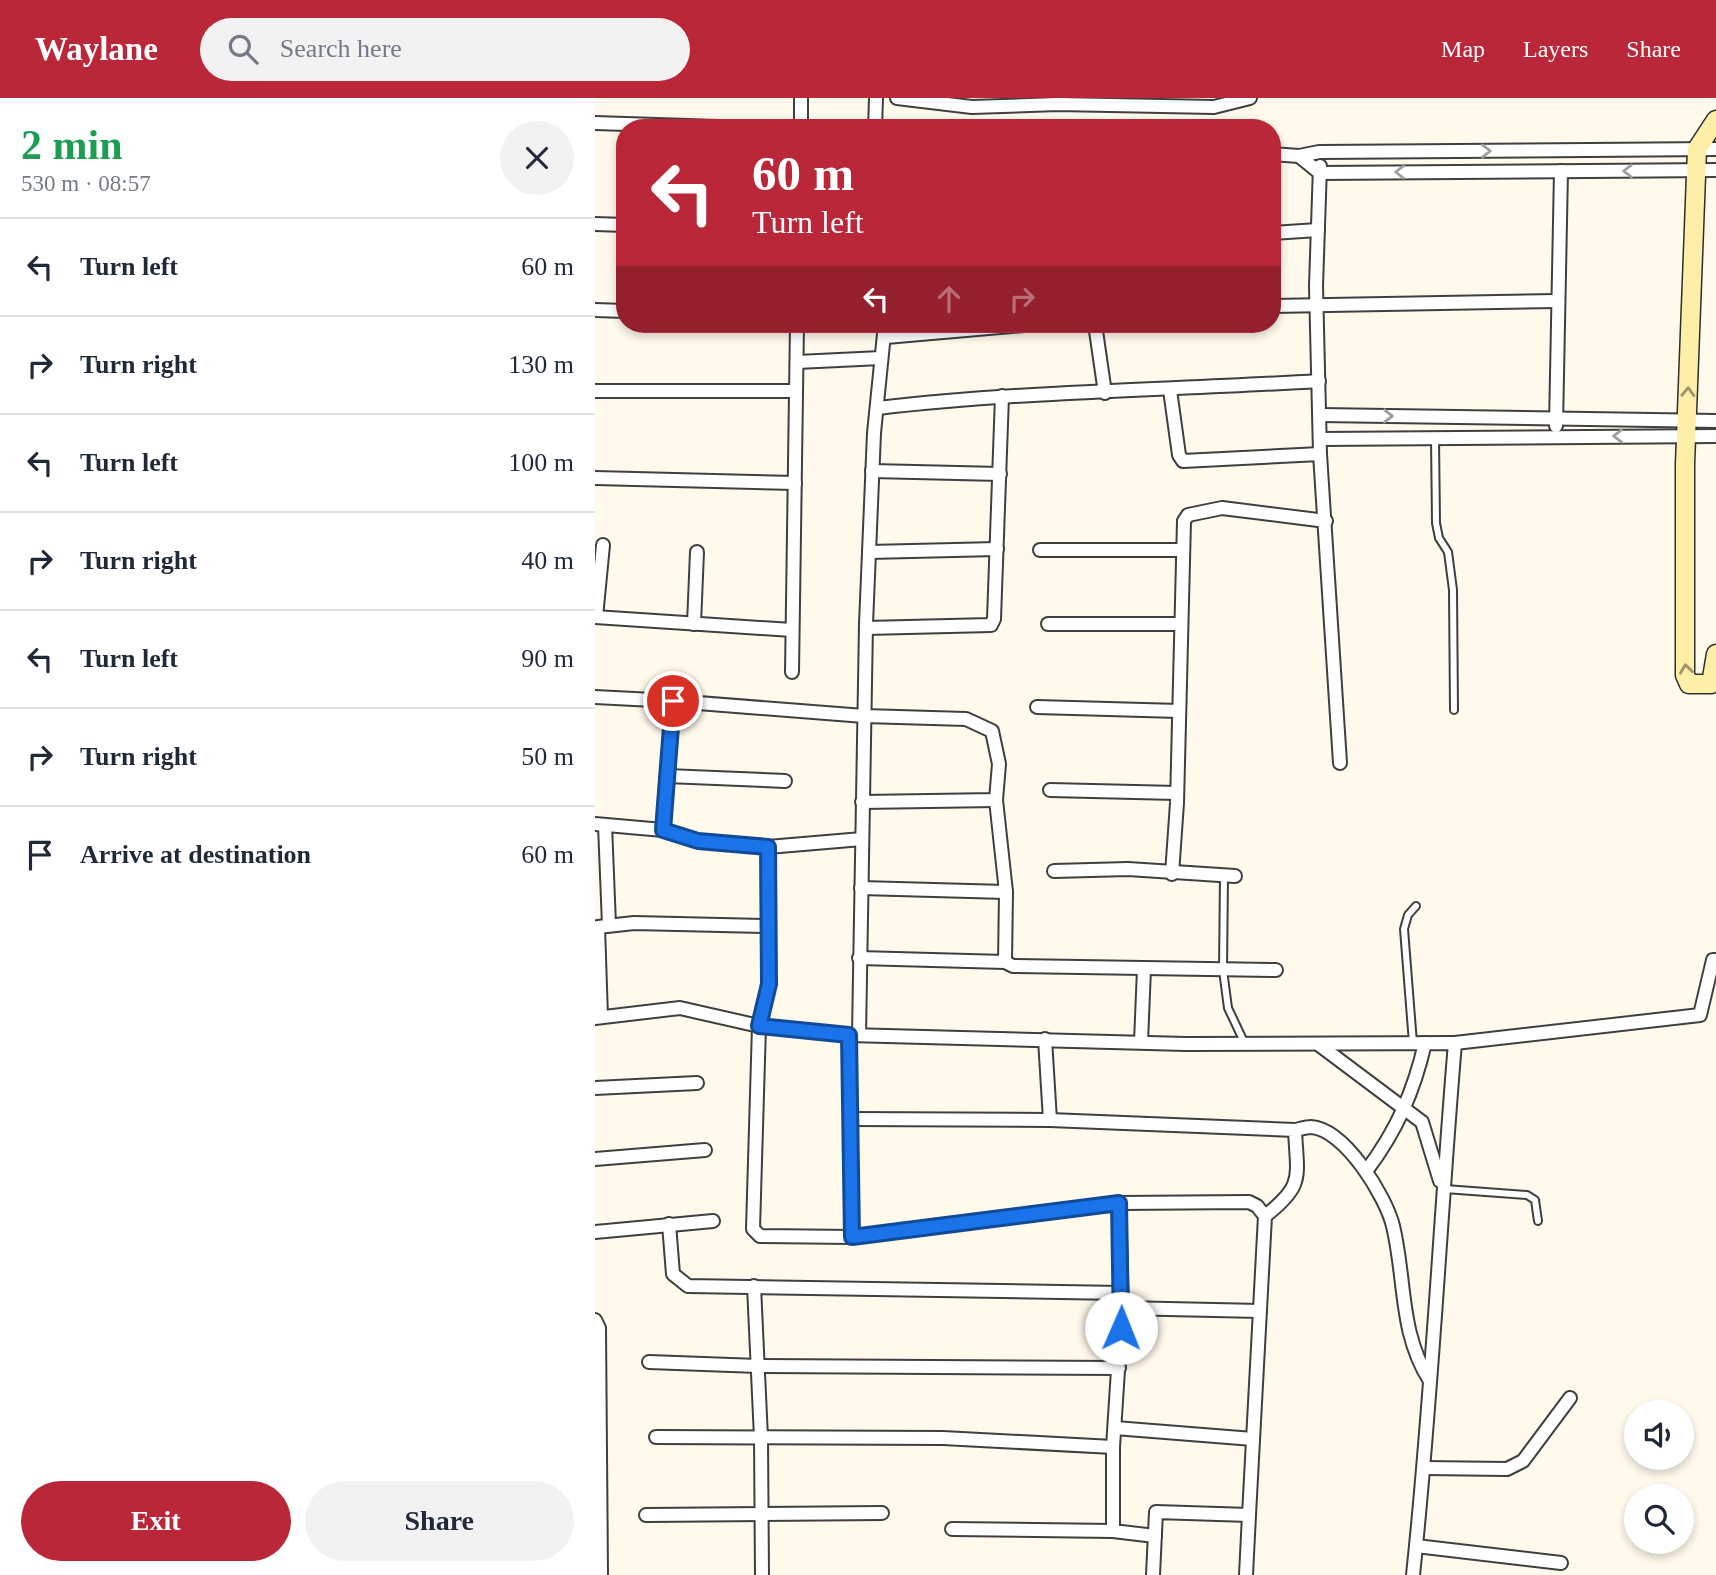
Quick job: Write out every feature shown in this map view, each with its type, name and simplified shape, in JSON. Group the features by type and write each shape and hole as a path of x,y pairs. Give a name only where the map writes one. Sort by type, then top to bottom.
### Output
{"street":[{"path":"801,98 801,119"},
{"path":"875,119 876,98"},
{"path":"897,98 972,107 1058,104 1214,107 1250,98"},
{"path":"1716,120 1697,149 1686,428 1685,676 1689,684 1714,684 1716,654"},
{"path":"595,123 616,124"},
{"path":"1281,155 1299,156 1319,152 1716,149"},
{"path":"1319,152 1317,304 1320,454 1340,763"},
{"path":"1299,156 1320,173 1716,170"},
{"path":"1556,437 1562,171"},
{"path":"595,224 616,225"},
{"path":"1281,232 1318,230"},
{"path":"1281,306 1557,301"},
{"path":"595,310 616,311"},
{"path":"792,672 797,333"},
{"path":"852,1237 851,1119 859,958 866,628 872,471 885,333"},
{"path":"885,337 931,333"},
{"path":"1096,333 1105,393"},
{"path":"797,362 881,358"},
{"path":"878,408 1002,396 1319,381"},
{"path":"595,391 796,390"},
{"path":"1170,390 1179,455 1183,461 1320,454"},
{"path":"866,628 991,625 994,619 1002,396"},
{"path":"1320,415 1556,419 1686,428 1716,436"},
{"path":"1321,439 1556,437 1686,428 1716,421"},
{"path":"872,471 1000,474"},
{"path":"595,478 795,483"},
{"path":"1172,874 1177,793 1184,521 1188,515 1210,508 1326,521"},
{"path":"603,545 595,617 792,630"},
{"path":"869,552 997,550"},
{"path":"1040,550 1183,550"},
{"path":"694,624 697,552"},
{"path":"1048,624 1181,624"},
{"path":"595,697 864,716 966,719 992,731 999,764 996,800 1006,892 1005,962"},
{"path":"663,830 673,701"},
{"path":"1037,707 1179,711"},
{"path":"667,776 785,781"},
{"path":"1049,790 1177,793"},
{"path":"862,802 996,800"},
{"path":"609,925 600,824 663,830 698,841 768,847 862,839"},
{"path":"768,847 769,984 759,1026 753,1229 760,1236 852,1237 1119,1203 1249,1202 1257,1206 1265,1216 1246,1575"},
{"path":"1054,871 1128,869 1230,876"},
{"path":"861,888 1006,892"},
{"path":"769,926 633,923 598,927 598,1018 680,1008 759,1026 854,1035 1245,1044 1455,1043 1700,1015 1705,986 1713,960 1716,960"},
{"path":"859,958 1005,962 1013,966 1276,970"},
{"path":"1141,1042 1144,969"},
{"path":"1045,1038 1051,1120"},
{"path":"1367,1170 1388,1141 1406,1108 1419,1043"},
{"path":"1413,1575 1424,1468 1455,1043"},
{"path":"1318,1044 1422,1122 1443,1189"},
{"path":"595,1088 697,1083"},
{"path":"851,1119 1051,1120 1295,1130 1313,1127 1334,1138 1367,1170 1393,1224 1407,1320 1416,1359 1430,1381"},
{"path":"1265,1216 1286,1200 1297,1184 1295,1130"},
{"path":"595,1159 705,1150"},
{"path":"1114,1531 1113,1447 1122,1308 1119,1203"},
{"path":"595,1232 713,1221"},
{"path":"669,1224 673,1273 682,1284 688,1286 1121,1293"},
{"path":"754,1286 761,1438 762,1575"},
{"path":"1122,1308 1260,1311"},
{"path":"595,1320 599,1328 598,1559 601,1575"},
{"path":"649,1362 758,1366 1119,1368"},
{"path":"1424,1468 1507,1469 1523,1461 1570,1398"},
{"path":"1115,1429 1253,1439"},
{"path":"656,1437 943,1438 1113,1447"},
{"path":"1153,1575 1156,1512 1248,1515"},
{"path":"646,1515 882,1513"},
{"path":"952,1529 1114,1531 1155,1536"},
{"path":"1416,1546 1561,1563"}],"lane":[{"path":"1435,438 1436,523 1439,538 1448,552 1453,590 1454,710"},
{"path":"1230,876 1223,970 1229,1008 1245,1044"},
{"path":"1416,906 1408,915 1404,929 1419,1043"},
{"path":"1443,1189 1527,1195 1535,1200 1538,1221"}],"route":[{"path":"673,701 663,830 698,841 768,847 769,984 759,1026 849,1035 852,1237 1119,1203 1121,1328"}]}
